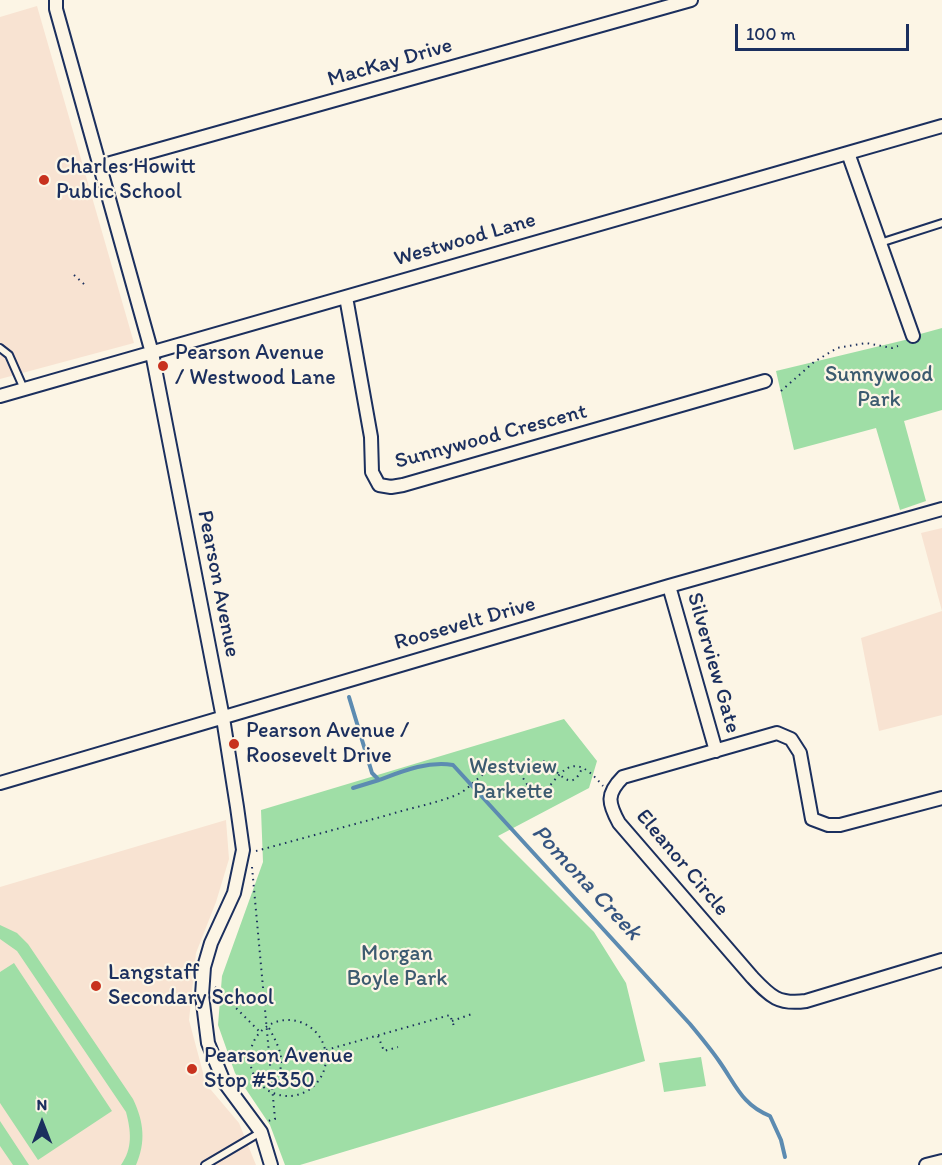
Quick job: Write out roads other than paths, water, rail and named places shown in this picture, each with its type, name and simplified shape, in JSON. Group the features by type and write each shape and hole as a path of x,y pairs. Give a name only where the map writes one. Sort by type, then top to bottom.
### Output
{"street":[{"name":"Pearson Avenue","path":"56,0 56,9 152,353 223,718 243,850 234,892 206,959 202,995 208,1043 225,1082 263,1127 271,1165"},
{"name":"MacKay Drive","path":"100,166 691,0"},
{"name":"Westwood Lane","path":"0,396 942,126"},
{"path":"849,153 913,336"},
{"name":"Sunnywood Crescent","path":"346,297 371,437 372,472 379,484 391,487 765,381"},
{"name":"Roosevelt Drive","path":"0,783 669,586 942,509"},
{"name":"Silverview Gate","path":"669,586 716,751"},
{"name":"Eleanor Circle","path":"942,798 840,825 828,825 812,819 801,758 791,739 777,733 623,777 612,788 610,795 610,805 619,823 752,977 772,997 783,1002 806,1001 942,960"},
{"path":"926,1165 942,1161"}],"lane":[{"path":"880,243 942,223"},
{"path":"0,348 9,355 24,389"},
{"path":"205,1165 263,1127"}],"waterway":[{"name":"Pomona Creek","path":"349,697 372,773 379,780 424,766 453,765 690,1024 716,1056 746,1100 770,1116 781,1140 785,1157"},
{"path":"353,788 379,780"}],"place":[{"name":"Charles Howitt Public School","path":"44,180"},
{"name":"Pearson Avenue / Westwood Lane","path":"163,366"},
{"name":"Pearson Avenue / Roosevelt Drive","path":"234,744"},
{"name":"Langstaff Secondary School","path":"96,986"},
{"name":"Pearson Avenue Stop #5350","path":"192,1069"}],"park label":[{"name":"Sunnywood Park","path":"879,388"},
{"name":"Westview Parkette","path":"513,780"},
{"name":"Morgan Boyle Park","path":"397,966"}]}
